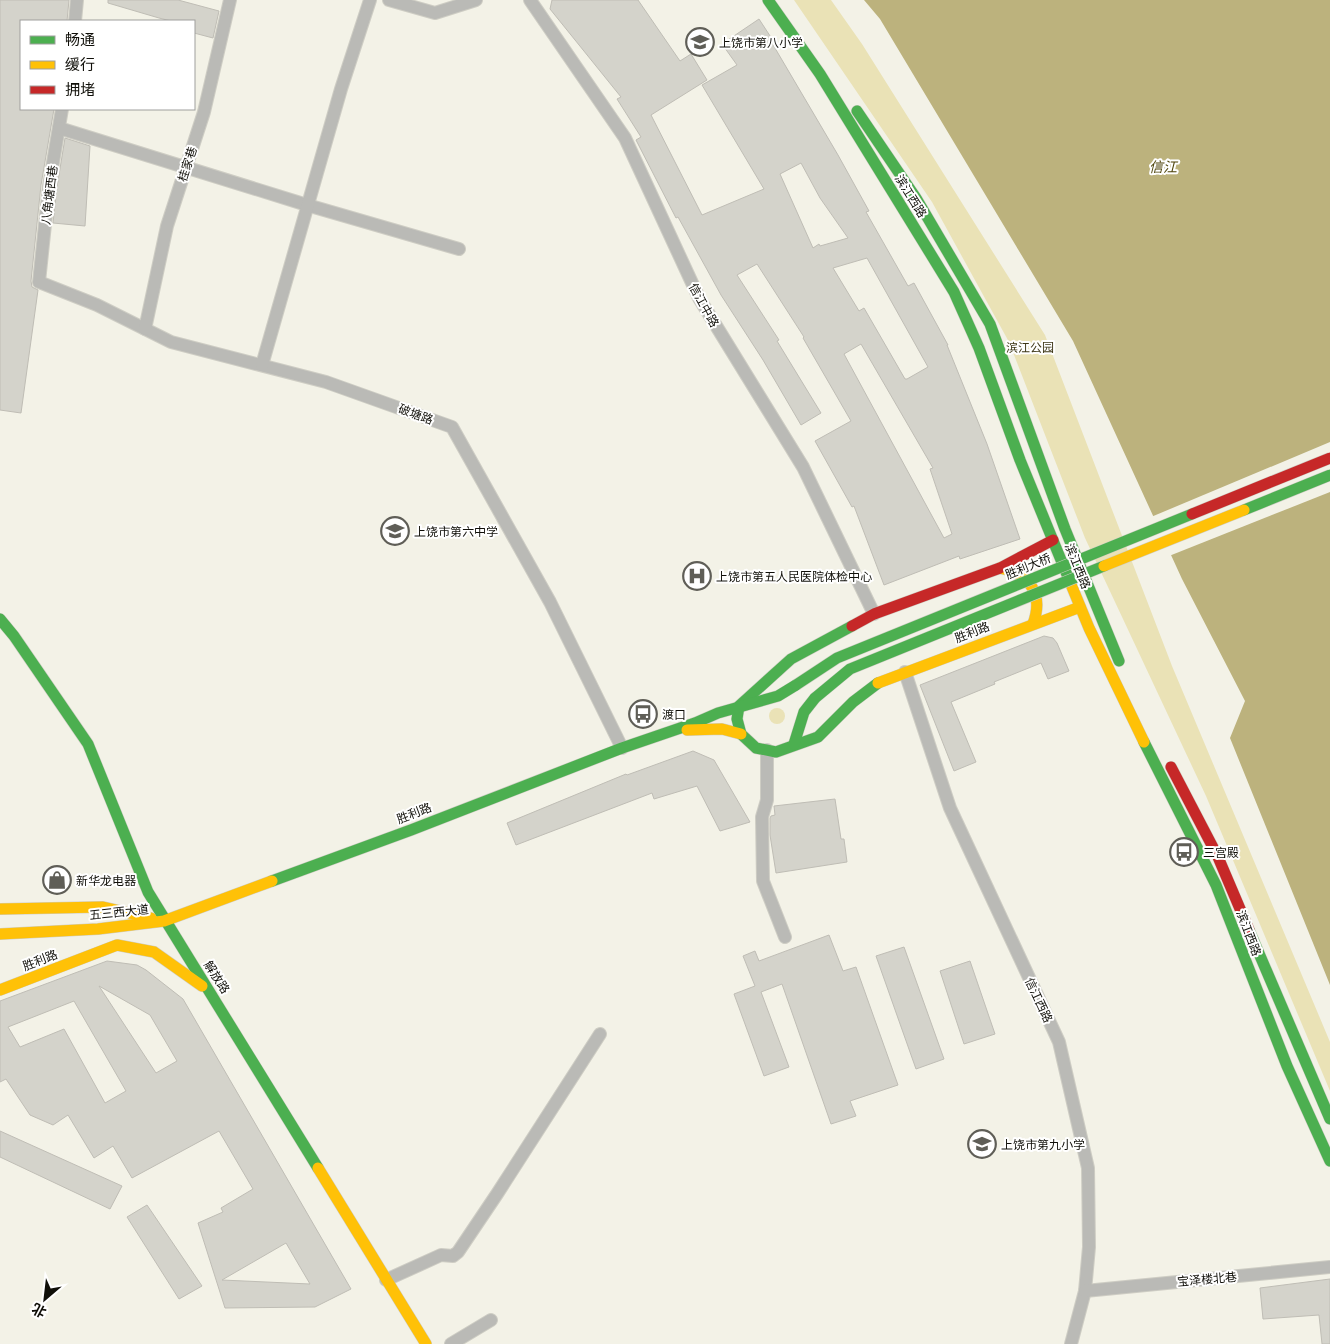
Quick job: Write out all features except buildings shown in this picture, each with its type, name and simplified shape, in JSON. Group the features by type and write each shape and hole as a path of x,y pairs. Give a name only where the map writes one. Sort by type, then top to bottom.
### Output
{"main road":[{"name":"滨江西路","path":"768,0 820,74 954,292 979,348 1020,460 1080,607 1143,740 1216,885 1287,1066 1330,1161"},
{"name":"滨江西路","path":"782,0 916,198 990,324 1065,530 1110,643 1122,668"},
{"name":"胜利大桥","path":"674,731 708,716 778,696 836,658 1330,458"},
{"path":"794,744 804,712 815,698 850,669 1330,475"},
{"path":"741,734 737,719 739,706 792,659 874,614 1000,568 1053,540"},
{"path":"1000,568 1017,572 1027,579 1036,594 1038,607 1033,624"},
{"name":"胜利路","path":"767,750 776,752 818,737 853,702 875,684 1080,607"},
{"name":"解放路","path":"0,619 14,636 88,744 148,892 426,1344"},
{"path":"674,731 722,729 741,734 756,748 767,750"},
{"name":"胜利路","path":"164,920 410,830 622,748 674,731"},
{"name":"滨江西路","path":"1168,761 1218,857 1330,1119"},
{"name":"五三西大道","path":"0,909 103,908 164,920"},
{"name":"五三西大道","path":"0,934 98,929 164,920"},
{"name":"胜利路","path":"0,990 117,945 154,952 210,991"}],"street":[{"path":"75,20 77,0"},
{"name":"桂家巷","path":"145,329 166,226 204,112 230,0"},
{"path":"262,365 340,89 370,0"},
{"path":"388,0 435,13 476,0"},
{"name":"信江中路","path":"530,0 625,138 699,298 803,467 874,614"},
{"name":"八角塘西巷","path":"39,282 49,186 62,110"},
{"path":"59,128 307,205 459,249"},
{"name":"破塘路","path":"39,282 97,305 171,342 326,382 452,428 550,602 622,748"},
{"name":"信江西路","path":"905,672 950,808 1059,1042 1088,1168 1089,1247 1085,1291 1070,1344"},
{"path":"767,750 767,800 762,816 762,881 784,937"},
{"path":"386,1280 441,1256 453,1256 458,1252 600,1034"},
{"name":"宝泽楼北巷","path":"1085,1291 1330,1267"},
{"path":"451,1344 490,1320"}],"green space":[{"name":"滨江公园","path":"794,0 831,0 862,44 1045,335 1172,666 1330,1042 1330,1091 1206,796 1085,538 1009,342 932,202"},
{"path":"774,708 780,708 785,713 783,722 774,724 769,719 769,713"}],"water":[{"name":"信江","path":"864,0 1330,0 1330,985 1230,738 1245,701 1182,579 1073,341 880,19"}],"pier":[{"path":"1330,442 1330,492 1169,556 1151,517"}],"traffic: fast":[{"path":"768,0 820,74 954,292 979,348 1020,460 1070,582"},
{"path":"857,111 916,198 990,324 1065,529 1119,661"},
{"path":"1244,510 1330,475"},
{"path":"796,685 837,658 1192,514"},
{"path":"815,698 850,669 1104,566"},
{"path":"0,619 14,636 88,744 148,892 318,1168"},
{"path":"852,626 791,659 739,706 737,719 741,734 756,748 776,752 818,737 853,702 878,683"},
{"path":"272,881 411,830 622,748 695,723 718,713 778,696 796,685"},
{"path":"794,744 804,712 815,698"},
{"path":"1144,742 1216,885 1287,1066 1330,1161"},
{"path":"1249,930 1330,1119"}],"traffic: slow":[{"path":"1104,566 1244,510"},
{"path":"1000,568 1019,575 1027,580 1032,587 1037,603 1033,624"},
{"path":"1070,582 1089,628 1144,742"},
{"path":"878,683 1080,607"},
{"path":"687,730 722,729 741,734"},
{"path":"0,934 98,929 164,921 272,881"},
{"path":"0,909 103,907 151,918"},
{"path":"0,990 117,945 154,952 202,986"},
{"path":"318,1168 426,1344"}],"traffic: jam":[{"path":"1192,514 1330,458"},
{"path":"852,626 874,614 1000,568 1053,540"},
{"path":"1171,767 1218,857 1249,930"}],"place":[{"name":"上饶市第八小学","path":"700,42"},
{"name":"上饶市第六中学","path":"395,531"},
{"name":"上饶市第五人民医院体检中心","path":"697,576"},
{"name":"渡口","path":"643,714"},
{"name":"三宫殿","path":"1184,852"},
{"name":"新华龙电器","path":"57,880"},
{"name":"上饶市第九小学","path":"982,1144"}]}
